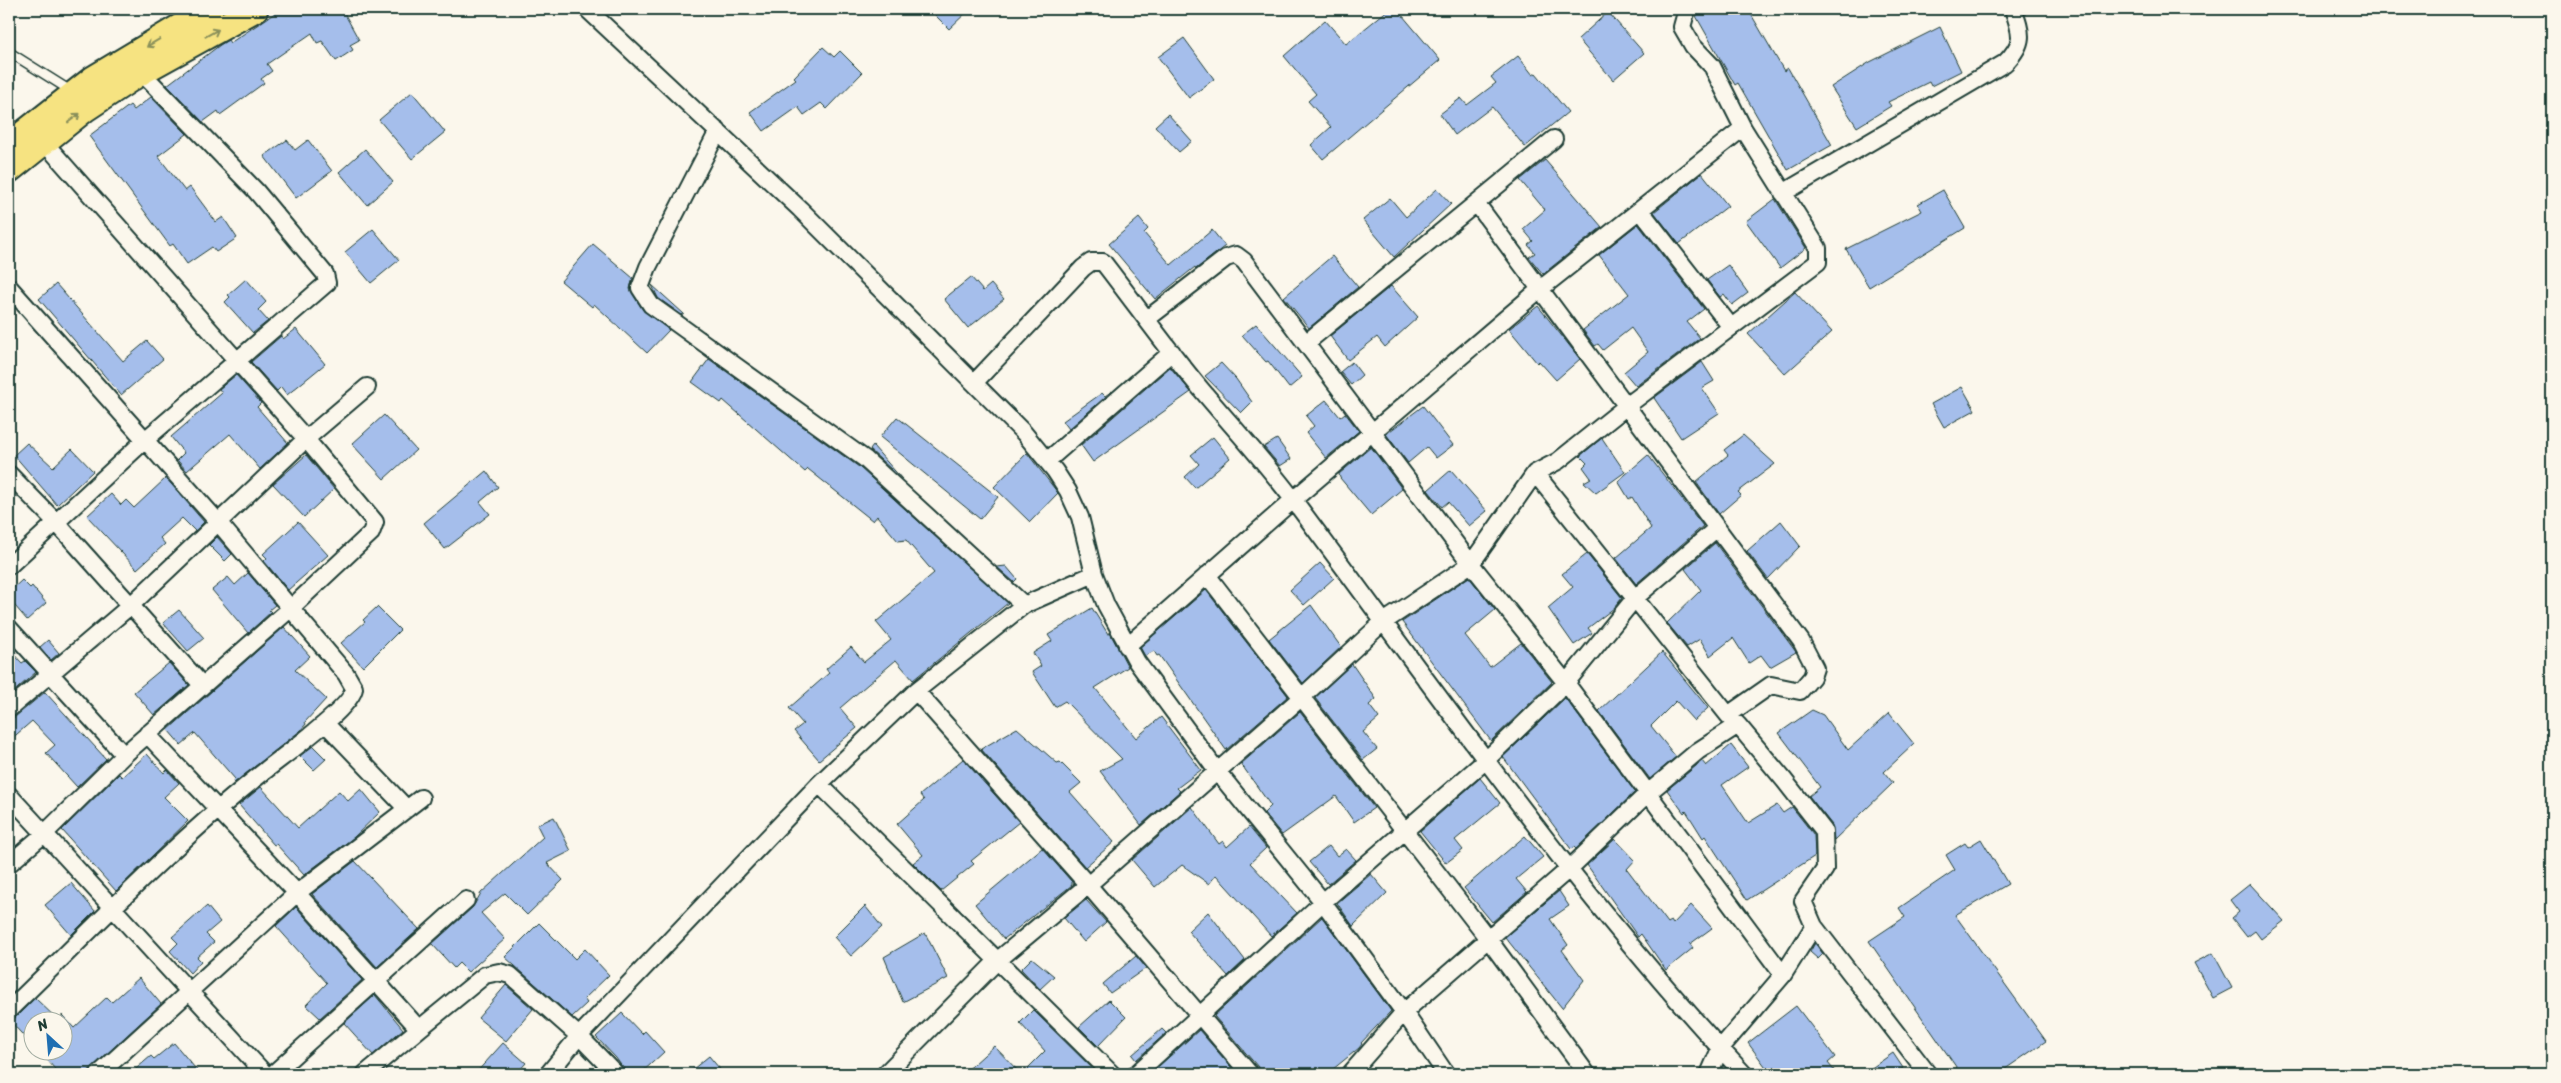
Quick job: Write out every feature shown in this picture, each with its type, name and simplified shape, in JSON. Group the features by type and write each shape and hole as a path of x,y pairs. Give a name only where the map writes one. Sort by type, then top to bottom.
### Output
{"main road":[{"path":"9,145 92,79 210,9"},
{"path":"9,170 85,109 141,72 255,9"}],"street":[{"path":"587,9 800,209 1024,433 1047,461 1068,491 1080,517 1094,574 1106,606 1127,646 1217,771 1324,902 1404,1012 1446,1074"},
{"path":"885,1074 997,961 1088,885 1303,696 1382,623 1471,564 1535,473 1558,461 1628,405 1818,262 1818,248 1743,128 1712,66 1692,46 1682,27 1687,9"},
{"path":"1783,192 2005,63 2016,52 2021,38 2013,9"},
{"path":"9,566 55,521 144,440 327,284 327,279 317,263 256,191 141,72"},
{"path":"1127,646 1293,500 1539,290 1743,128"},
{"path":"718,131 648,267 640,288 651,305 865,459 1024,605"},
{"path":"1306,343 1554,139"},
{"path":"9,864 43,835 147,734 290,609 371,533 375,522 306,439 43,141"},
{"path":"1350,1074 1404,1012 1569,869 1648,793 1771,685 1800,691 1812,677 1815,668 1800,641 1628,405 1539,290 1477,204"},
{"path":"1640,210 1731,327"},
{"path":"1147,319 1226,258 1236,255 1244,261 1471,564 1566,682 1783,975"},
{"path":"974,383 1091,262 1104,262 1172,352 1293,500 1485,761 1569,869 1617,925 1663,986 1744,1074"},
{"path":"9,287 218,522 353,684 352,696 325,724 217,808 9,1010"},
{"path":"1047,461 1172,352"},
{"path":"9,709 130,606 306,439 367,387"},
{"path":"1535,473 1824,831 1825,869 1803,901 1814,926 1928,1074"},
{"path":"9,474 55,521 202,685"},
{"path":"1136,1074 1324,902 1485,761 1566,682 1635,598 1717,528"},
{"path":"548,1074 579,1036 819,784 916,691 1024,605 1094,574"},
{"path":"1207,575 1303,696 1404,832 1489,940 1587,1074"},
{"path":"9,628 124,755"},
{"path":"916,691 1088,885 1250,1074"},
{"path":"325,724 407,808"},
{"path":"147,734 297,893 419,1030"},
{"path":"819,784 1112,1074"},
{"path":"9,795 43,835 113,908 189,994 265,1074"},
{"path":"99,1074 189,994 297,893 421,798"},
{"path":"272,1074 377,982 466,900"},
{"path":"1708,1074 1720,1049 1783,975 1814,926"},
{"path":"366,1074 484,975 499,972 510,975 579,1036 616,1074"}],"lane":[{"path":"9,52 74,93"}],"building":[{"path":"281,9 342,9 359,40 350,45 353,50 336,61 322,41 317,43 312,33 267,64 272,71 261,79 264,83 220,115 218,111 203,122 167,85 220,45 228,40 230,43"},
{"path":"929,9 970,9 949,29"},
{"path":"1389,9 1397,9 1440,60 1323,159 1311,145 1331,127 1308,101 1316,94 1284,56 1325,20 1346,44"},
{"path":"1707,9 1748,9 1784,71 1788,68 1832,145 1788,170 1738,83 1735,85 1696,16"},
{"path":"1608,12 1644,53 1613,80 1578,39"},
{"path":"1940,27 1961,71 1931,86 1929,82 1888,102 1891,106 1857,127 1831,87 1870,62"},
{"path":"1184,38 1214,79 1189,98 1158,57"},
{"path":"823,47 834,57 840,51 862,73 827,109 821,103 804,115 798,107 764,131 750,112 796,79 794,77"},
{"path":"1518,56 1533,75 1536,73 1568,112 1525,147 1492,107 1455,135 1440,114 1461,98 1467,105 1496,83 1491,77"},
{"path":"412,92 445,132 412,159 379,120"},
{"path":"151,97 187,134 158,156 185,191 190,187 216,222 223,217 237,238 216,252 212,247 187,264 173,244 170,246 89,136 130,105 134,110"},
{"path":"1168,114 1192,141 1179,152 1155,126"},
{"path":"287,140 295,150 308,140 332,171 296,198 264,156"},
{"path":"365,149 393,182 367,205 339,172"},
{"path":"1545,160 1602,227 1543,274 1529,257 1535,253 1528,245 1533,241 1523,229 1545,210 1520,180"},
{"path":"1702,173 1728,206 1679,244 1654,212"},
{"path":"1437,189 1451,204 1394,257 1363,220 1390,198 1406,217"},
{"path":"1943,190 1965,228 1869,287 1846,249 1922,211 1918,204"},
{"path":"1775,199 1806,248 1780,268 1746,221"},
{"path":"1139,218 1148,229 1144,233 1171,265 1212,230 1225,246 1155,299 1109,244"},
{"path":"1638,224 1704,309 1687,322 1700,338 1636,386 1624,372 1648,352 1631,328 1603,350 1598,344 1595,346 1583,330 1629,294 1599,255"},
{"path":"373,229 399,260 371,283 345,252"},
{"path":"593,244 633,278 630,289 643,310 669,330 647,353 594,304 592,307 561,281"},
{"path":"1332,256 1358,287 1309,328 1284,297"},
{"path":"1728,265 1748,293 1732,305 1724,294 1720,297 1707,280"},
{"path":"971,277 983,291 991,284 1004,299 968,328 944,299"},
{"path":"246,279 266,302 258,310 268,321 253,333 225,302 230,297 228,295"},
{"path":"56,284 123,361 147,341 163,359 121,395 39,299"},
{"path":"652,285 684,314 682,315 658,298"},
{"path":"1391,286 1418,317 1385,347 1377,337 1348,360 1330,336"},
{"path":"1795,292 1832,332 1785,374 1748,334"},
{"path":"1538,306 1580,359 1556,380 1539,361 1537,363 1509,329"},
{"path":"1256,324 1302,377 1289,388 1268,361 1266,362 1242,335"},
{"path":"296,329 325,364 287,395 281,387 277,391 251,362 281,336 283,339"},
{"path":"709,359 859,467 1008,603 913,680 896,660 840,708 857,728 819,760 794,731 803,724 789,708 829,673 826,669 851,647 864,662 891,640 876,622 934,573 906,540 898,541 877,516 873,521 808,469 805,472 723,400 721,403 692,382"},
{"path":"1352,362 1362,375 1351,385 1340,372"},
{"path":"1702,362 1714,381 1702,388 1719,413 1681,438 1654,398"},
{"path":"1221,363 1236,379 1252,402 1241,413 1205,376"},
{"path":"1170,367 1191,392 1093,462 1081,445"},
{"path":"236,375 261,403 257,407 288,443 260,469 230,434 187,471 177,460 184,453 171,437 222,393 219,389"},
{"path":"1962,387 1975,410 1944,427 1931,404"},
{"path":"1112,391 1069,429 1063,421 1102,393 1105,396"},
{"path":"1326,400 1340,417 1345,413 1359,431 1326,458 1306,433 1314,426 1306,416"},
{"path":"1423,406 1453,445 1436,458 1427,447 1408,463 1386,434"},
{"path":"384,415 416,450 384,479 352,444"},
{"path":"897,417 998,497 980,519 880,437"},
{"path":"1743,435 1775,464 1738,492 1741,495 1719,514 1696,482 1728,455 1724,450"},
{"path":"1213,437 1230,458 1195,488 1185,477 1199,464 1191,455"},
{"path":"1602,438 1625,472 1596,493 1584,482 1591,478 1583,467 1587,463 1580,456"},
{"path":"1277,439 1291,459 1280,466 1264,447"},
{"path":"27,443 53,467 72,449 93,471 57,505 14,455"},
{"path":"873,446 902,479 870,450"},
{"path":"1371,447 1402,489 1371,515 1340,478 1339,474"},
{"path":"1027,453 1058,493 1030,522 994,487"},
{"path":"306,455 334,489 304,517 273,484"},
{"path":"1648,455 1703,526 1636,584 1616,558 1651,528 1632,497 1629,499 1618,481"},
{"path":"1451,470 1487,511 1469,526 1448,502 1442,507 1428,490"},
{"path":"486,471 498,487 480,502 490,514 445,549 424,523"},
{"path":"166,478 204,522 195,531 182,518 160,538 165,544 137,569 87,516 111,494 121,505 126,500 134,508"},
{"path":"1781,521 1800,546 1768,579 1747,551"},
{"path":"298,522 328,555 288,590 264,561 267,558 263,554"},
{"path":"217,537 232,554 225,561 209,545"},
{"path":"1715,543 1796,652 1770,667 1761,655 1749,663 1733,638 1710,656 1700,639 1687,647 1667,623 1701,590 1685,569"},
{"path":"1587,554 1622,598 1614,608 1588,628 1592,633 1574,645 1548,608 1573,587 1562,574"},
{"path":"1320,563 1334,578 1304,605 1290,590"},
{"path":"1006,566 1017,579 1014,582 997,567"},
{"path":"248,573 275,605 269,610 271,612 248,633 212,590 228,577 235,585"},
{"path":"1469,577 1495,610 1465,635 1490,667 1521,643 1552,682 1491,741 1402,622"},
{"path":"22,580 30,588 32,586 46,603 27,620 9,599 9,592"},
{"path":"1206,590 1288,696 1226,750 1159,655 1157,656 1154,651 1145,656 1140,647"},
{"path":"1311,605 1341,647 1303,683 1269,639"},
{"path":"377,607 400,630 363,667 341,643 365,622 363,620"},
{"path":"1092,608 1108,634 1110,633 1128,667 1095,688 1136,738 1161,717 1201,770 1177,788 1180,791 1141,825 1100,771 1122,759 1065,701 1055,707 1032,672 1041,666 1033,653 1052,641 1048,635"},
{"path":"179,610 204,638 188,651 163,623"},
{"path":"284,627 310,656 295,670 326,699 305,722 306,724 300,731 234,783 235,779 195,733 181,745 168,730"},
{"path":"48,640 59,653 51,660 40,647"},
{"path":"9,649 22,663 25,661 36,672 9,696"},
{"path":"1662,652 1708,708 1694,721 1676,701 1651,726 1676,757 1650,779 1599,711"},
{"path":"169,663 189,685 154,715 134,692"},
{"path":"1352,664 1376,699 1369,705 1379,718 1363,732 1377,749 1363,760 1315,698"},
{"path":"45,692 106,759 77,787 46,753 55,745 32,721 9,741 9,719 15,717"},
{"path":"1565,698 1635,792 1576,849 1574,847 1571,849 1503,757"},
{"path":"1812,710 1823,715 1848,750 1889,713 1914,744 1884,772 1893,783 1834,840 1832,825 1809,796 1820,787 1779,733"},
{"path":"1300,712 1374,808 1354,822 1336,796 1282,835 1264,813 1271,806 1241,764"},
{"path":"1017,728 1057,763 1060,762 1081,783 1070,792 1114,842 1085,867 981,749"},
{"path":"1731,745 1748,767 1722,785 1748,823 1777,805 1783,813 1792,807 1814,835 1815,856 1747,900 1705,836 1703,838 1686,811 1684,813 1667,790 1702,761 1706,766"},
{"path":"313,746 326,759 314,770 300,756"},
{"path":"147,754 164,773 167,770 179,783 164,797 188,821 116,891 62,830 119,774 122,777"},
{"path":"963,759 1019,822 971,861 974,864 941,891 913,863 923,855 897,824 924,800 920,795"},
{"path":"1480,778 1500,803 1455,840 1463,850 1446,863 1420,831"},
{"path":"261,787 298,828 339,791 348,801 361,789 380,812 353,838 304,875 276,844 274,845 239,805"},
{"path":"1192,807 1219,844 1223,841 1227,847 1249,827 1266,848 1250,863 1297,913 1271,936 1216,875 1209,884 1182,865 1155,887 1132,860"},
{"path":"554,817 571,851 547,863 563,880 527,915 505,893 481,913 505,939 468,972 459,963 454,968 432,944 473,907 481,893 543,837 537,825"},
{"path":"1525,836 1543,857 1516,879 1527,892 1492,922 1464,888"},
{"path":"1615,839 1635,860 1627,869 1668,923 1671,921 1673,924 1691,905 1712,928 1690,944 1693,948 1666,970 1641,934 1638,937 1587,865"},
{"path":"1981,839 2008,884 1955,915 2046,1041 1998,1074 1961,1074 1869,941 1905,917 1899,908 1955,870 1946,855 1965,843 1968,847"},
{"path":"1329,846 1337,856 1346,849 1356,860 1328,884 1309,862"},
{"path":"1042,848 1072,882 1072,885 1004,939 975,904"},
{"path":"355,861 419,929 377,967 312,894"},
{"path":"1371,874 1387,893 1353,926 1337,903"},
{"path":"71,883 95,911 71,935 45,905"},
{"path":"2250,884 2284,921 2261,939 2255,931 2247,937 2232,918 2239,912 2230,900"},
{"path":"1559,891 1569,906 1550,919 1568,945 1562,950 1584,980 1562,1008 1505,937"},
{"path":"1086,900 1106,922 1084,942 1064,918"},
{"path":"207,906 220,922 206,934 214,942 197,957 201,961 190,973 170,951 178,943 172,937"},
{"path":"865,906 882,927 851,956 834,937"},
{"path":"296,907 362,980 320,1018 306,1005 327,983 276,926"},
{"path":"1208,912 1245,960 1228,976 1188,931"},
{"path":"1322,917 1391,1011 1361,1043 1359,1048 1327,1074 1260,1074 1258,1067 1214,1016"},
{"path":"539,923 575,959 585,949 609,975 584,999 587,1003 572,1017 505,957"},
{"path":"925,933 948,978 903,1002 884,957"},
{"path":"1815,943 1823,954 1818,959 1810,952"},
{"path":"2213,953 2232,988 2213,998 2194,963"},
{"path":"1136,956 1146,968 1110,993 1103,984"},
{"path":"1032,958 1054,976 1040,989 1021,969"},
{"path":"139,978 161,1004 85,1074 59,1074 47,1060 72,1060 72,1026 74,1028 107,997 112,1002"},
{"path":"506,985 533,1009 506,1041 478,1018"},
{"path":"375,995 403,1029 373,1055 344,1023"},
{"path":"35,998 48,1010 23,1010"},
{"path":"1109,1000 1126,1017 1098,1046 1079,1027"},
{"path":"1796,1006 1835,1057 1828,1063 1837,1074 1771,1074 1748,1043"},
{"path":"1033,1010 1098,1074 1022,1074 1045,1051 1020,1023"},
{"path":"22,1011 22,1034 9,1020 16,1017"},
{"path":"622,1013 642,1034 645,1031 664,1052 640,1074 627,1074 616,1058 596,1037"},
{"path":"1162,1029 1166,1033 1136,1060 1132,1055"},
{"path":"1199,1030 1237,1074 1150,1074"},
{"path":"174,1043 200,1074 130,1074 151,1056 154,1059"},
{"path":"503,1043 526,1063 516,1074 475,1074"},
{"path":"994,1046 1021,1074 963,1074"},
{"path":"1893,1053 1903,1068 1894,1074 1863,1074"},
{"path":"709,1056 724,1074 687,1074"}]}
